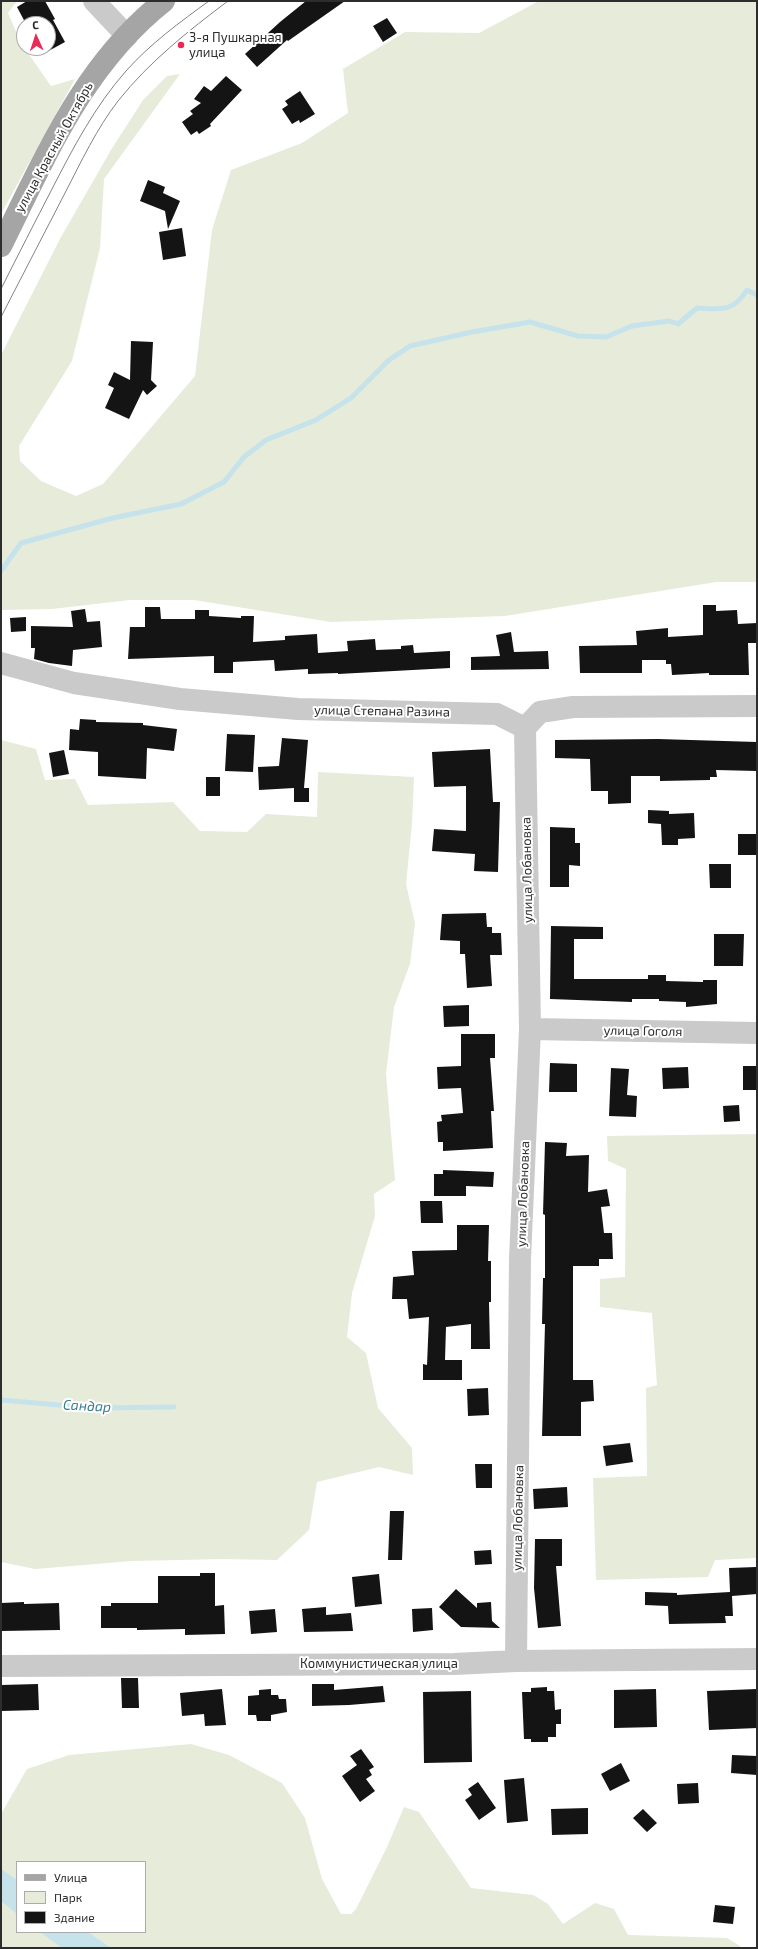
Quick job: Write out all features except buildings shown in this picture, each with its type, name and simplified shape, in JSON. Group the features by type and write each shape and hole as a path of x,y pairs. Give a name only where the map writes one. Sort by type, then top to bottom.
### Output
{"main road":[{"name":"улица Красный Октябрь","path":"1,246 71,109 105,59 145,16 164,1"}],"street":[{"path":"94,1 127,36"},
{"name":"улица Степана Разина","path":"1,663 74,683 180,699 298,709 497,714 525,728"},
{"path":"525,728 540,712 573,707 757,706"},
{"name":"улица Лобановка","path":"516,1661 520,1260 530,1029 525,728"},
{"name":"улица Гоголя","path":"530,1029 757,1033"},
{"name":"Коммунистическая улица","path":"1,1666 454,1664 516,1661 757,1659"}],"green space":[{"path":"1,1 17,1 8,13 16,31 16,56 30,56 51,86 75,79 1,214"},
{"path":"539,1 757,1 757,582 716,582 505,616 331,622 194,600 130,600 52,609 1,610 1,355 61,237 111,150 143,100 167,76 180,74 104,179 100,248 72,361 19,446 20,461 41,481 76,496 103,484 195,376 212,230 231,170 302,143 348,113 343,69 405,32 479,33"},
{"path":"1,740 36,749 45,780 75,779 88,805 173,802 200,831 247,832 266,814 317,817 318,772 414,777 412,824 406,884 415,923 410,964 394,1007 386,1074 395,1180 374,1194 375,1216 352,1293 347,1337 366,1353 378,1408 412,1448 413,1475 379,1467 317,1482 309,1530 277,1560 221,1559 132,1561 35,1569 1,1562"},
{"path":"757,1134 757,1558 715,1560 708,1577 596,1580 593,1478 647,1476 646,1388 657,1385 652,1313 600,1307 600,1279 625,1277 626,1169 608,1161 607,1136"},
{"path":"191,1744 229,1755 282,1783 305,1818 322,1879 341,1914 351,1914 356,1909 387,1847 404,1807 419,1812 471,1888 533,1895 548,1904 563,1924 595,1903 614,1909 628,1935 727,1938 740,1946 740,1948 1,1948 1,1814 27,1769 69,1755"}],"water":[{"path":"1,1869 16,1879 16,1913 1,1901"},
{"path":"41,1933 89,1933 111,1948 62,1948"}],"waterway":[{"path":"1,571 21,543 113,518 181,504 224,482 244,457 266,440 316,420 351,398 389,360 410,346 472,332 530,322 578,336 606,337 632,326 669,321 678,324 697,308 719,309 731,306 737,303 747,290 757,295"},
{"name":"Сандар","path":"1,1400 93,1408 174,1407"}],"tram line":[{"path":"1,289 68,158 104,98 135,61 176,25 209,1"},
{"path":"1,317 83,157 110,111 130,87 156,60 198,24 228,1"}],"place":[{"name":"3-я Пушкарная улица","path":"181,45"}]}
